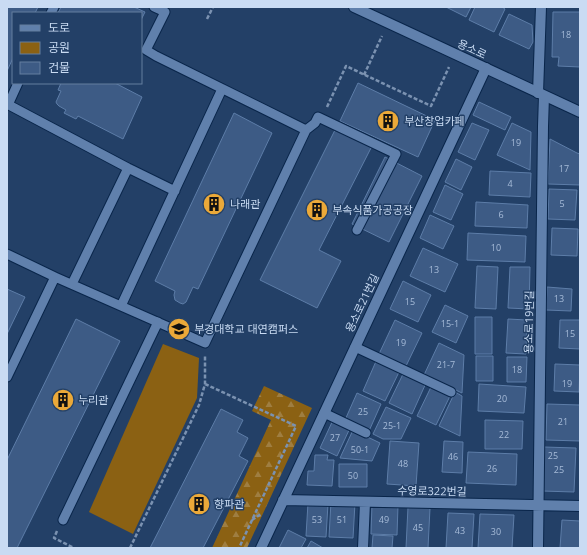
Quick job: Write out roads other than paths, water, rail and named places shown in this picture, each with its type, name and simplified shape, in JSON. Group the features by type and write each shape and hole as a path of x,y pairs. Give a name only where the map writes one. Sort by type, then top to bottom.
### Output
{"street":[{"name":"용소로19번길","path":"538,548 543,126 541,94 541,7"},
{"name":"용소로","path":"357,8 580,112"},
{"name":"용소로21번길","path":"261,548 486,68"},
{"name":"수영로322번길","path":"283,500 580,506"},
{"path":"363,548 365,502"}],"lane":[{"path":"154,7 164,12 146,50 306,130"},
{"path":"18,84 8,104 128,168 175,191"},
{"path":"121,306 222,89"},
{"path":"7,254 55,277 205,343 306,130 315,123 318,117 396,154 357,230"},
{"path":"72,284 128,168"},
{"path":"7,377 55,277"},
{"path":"63,520 158,322"},
{"path":"355,347 451,392"},
{"path":"324,413 366,433"}],"place":[{"name":"부산창업카페","path":"388,121"},
{"name":"나래관","path":"214,204"},
{"name":"부속식품가공공장","path":"317,210"},
{"name":"부경대학교 대연캠퍼스","path":"179,329"},
{"name":"누리관","path":"63,400"},
{"name":"향파관","path":"199,504"}]}
